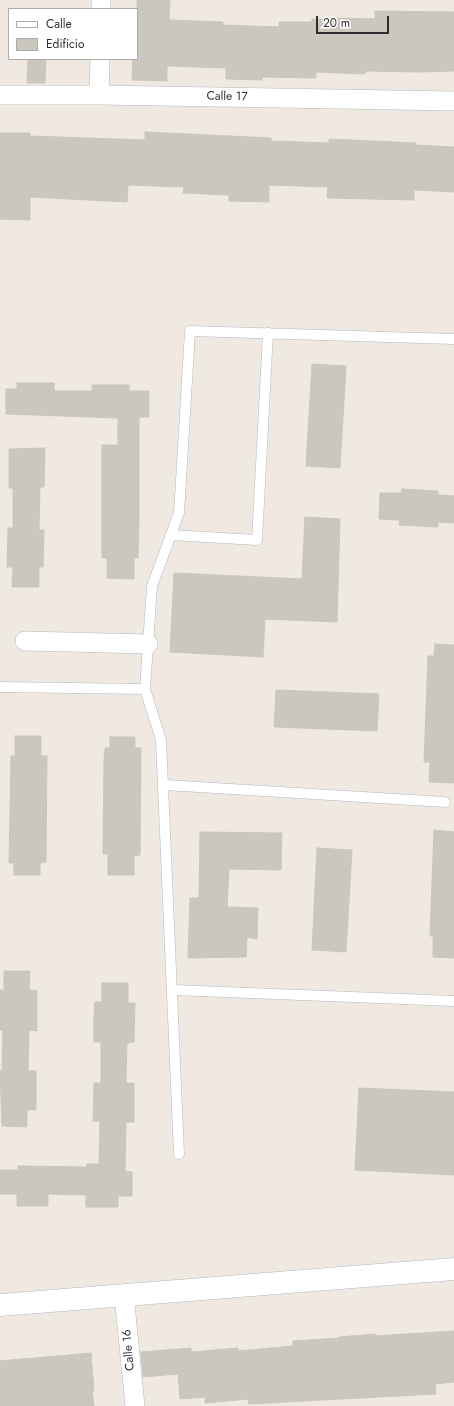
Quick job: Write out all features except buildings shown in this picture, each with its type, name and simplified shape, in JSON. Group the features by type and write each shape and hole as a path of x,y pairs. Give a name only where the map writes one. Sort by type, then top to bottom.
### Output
{"street":[{"path":"99,95 100,60"},
{"name":"Calle 17","path":"0,95 99,95 454,101"},
{"path":"25,641 148,644"},
{"path":"0,1305 454,1269"},
{"name":"Calle 16","path":"124,1295 135,1406"}],"lane":[{"path":"180,1154 165,785 161,740 146,689 152,586 179,513 190,331 454,339"},
{"path":"170,535 257,540 268,333"},
{"path":"0,686 146,689"},
{"path":"165,785 445,802"},
{"path":"173,990 454,1001"}]}
